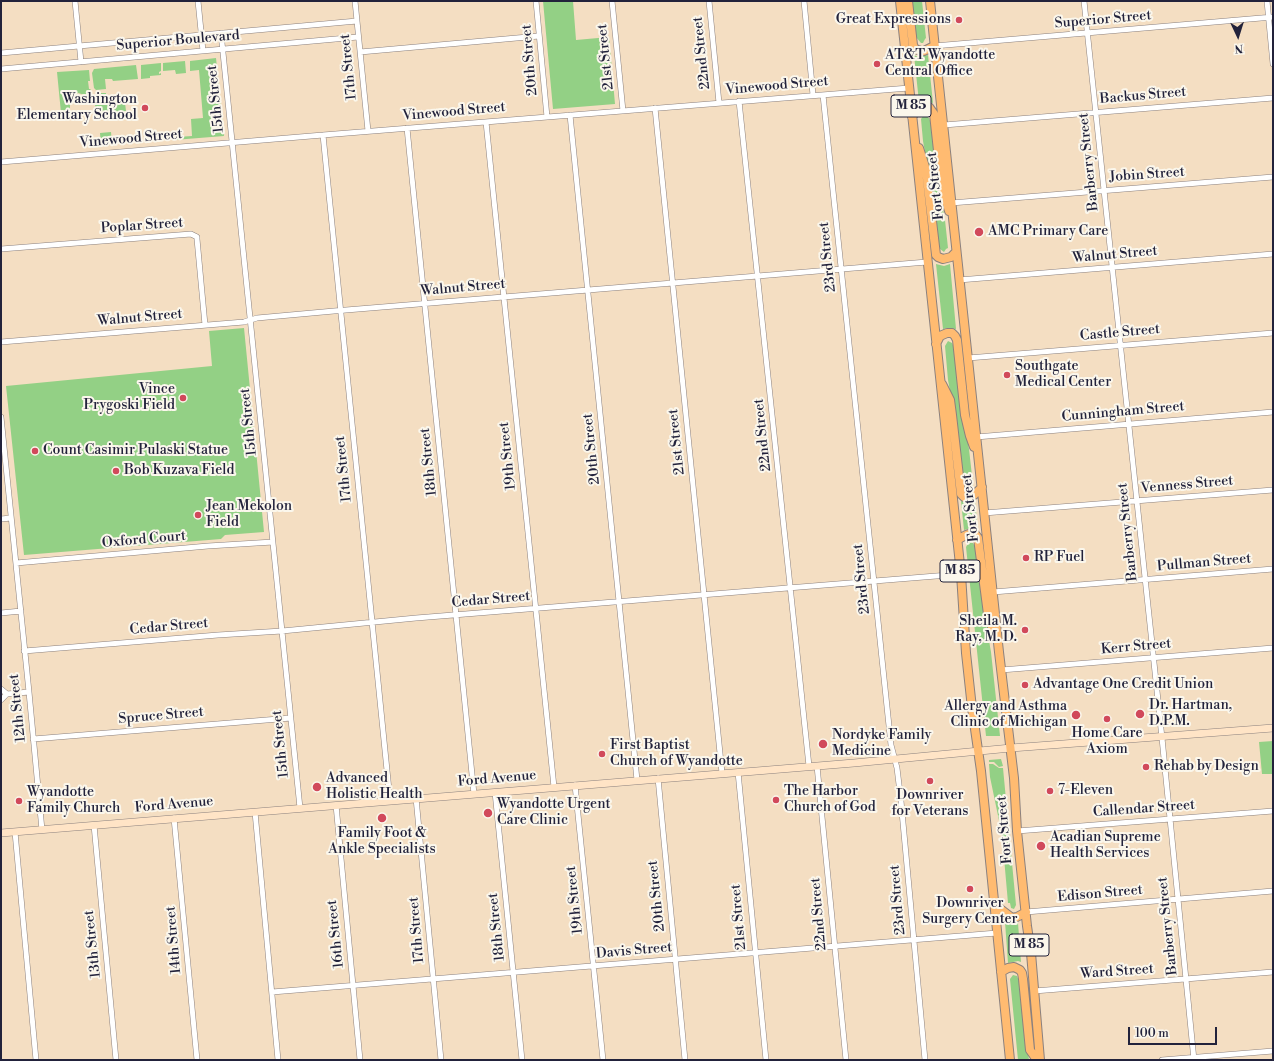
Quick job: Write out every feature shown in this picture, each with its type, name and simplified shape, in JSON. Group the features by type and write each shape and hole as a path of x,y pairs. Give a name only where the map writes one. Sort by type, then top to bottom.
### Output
{"main road":[{"name":"Fort Street","path":"900,1 961,574 966,653 972,708 979,752 1010,1060"},
{"path":"908,1 913,45 915,49 924,51 934,46"},
{"name":"Fort Street","path":"930,1 998,644 1011,748 1017,831 1040,1060"},
{"path":"912,117 917,110 926,106 929,107 934,114 942,187 953,221"},
{"path":"914,132 926,170 936,255 938,258 943,259 950,257 956,252"},
{"path":"936,344 940,336 946,333 952,333 957,340 965,415 970,436 979,461"},
{"path":"940,378 950,400 962,494 964,497 968,498 974,495 982,487"},
{"path":"957,540 966,534 972,533 978,538 988,614 991,628 998,644"},
{"name":"Ford Avenue","path":"1,833 813,766 1011,748 1162,738 1273,728"},
{"path":"995,905 1012,918 1026,912"},
{"path":"1001,972 1008,968 1014,967 1022,973 1024,979 1030,1050 1037,1060"}],"street":[{"path":"75,1 81,62"},
{"name":"15th Street","path":"198,1 203,51"},
{"name":"17th Street","path":"355,1 368,131"},
{"name":"20th Street","path":"536,1 547,117"},
{"name":"21st Street","path":"612,1 623,111"},
{"name":"22nd Street","path":"708,1 718,103"},
{"path":"804,1 814,96"},
{"name":"Barberry Street","path":"1084,1 1121,345 1144,580 1162,738 1194,1059"},
{"path":"1267,1 1271,18 1273,64"},
{"name":"Superior Street","path":"934,46 1271,18"},
{"name":"Superior Boulevard","path":"1,52 356,21"},
{"name":"15th Street","path":"221,33 300,808"},
{"path":"360,52 539,36"},
{"name":"Superior Boulevard","path":"1,69 358,37"},
{"name":"Vinewood Street","path":"1,162 909,88"},
{"name":"23rd Street","path":"822,95 891,745 897,770 901,801 925,1060"},
{"name":"Backus Street","path":"944,125 1273,98"},
{"name":"22nd Street","path":"740,101 791,587 834,946 846,1060"},
{"name":"21st Street","path":"655,108 722,773"},
{"name":"20th Street","path":"570,115 637,780"},
{"name":"19th Street","path":"486,122 554,787"},
{"name":"18th Street","path":"407,128 474,794"},
{"name":"17th Street","path":"323,135 390,800"},
{"name":"Jobin Street","path":"951,203 1273,177"},
{"name":"Poplar Street","path":"1,249 190,234 197,237 205,325"},
{"name":"Walnut Street","path":"959,280 1273,254"},
{"name":"Walnut Street","path":"1,342 244,322 260,318 341,311 927,262"},
{"name":"Castle Street","path":"968,358 1273,333"},
{"name":"Cunningham Street","path":"976,436 1273,412"},
{"name":"12th Street","path":"1,417 42,830"},
{"name":"Venness Street","path":"984,513 1273,490"},
{"path":"1,519 11,518"},
{"name":"Oxford Court","path":"16,563 273,542"},
{"name":"Pullman Street","path":"993,592 1273,569"},
{"name":"Cedar Street","path":"24,651 961,574"},
{"path":"1,613 21,611"},
{"name":"Kerr Street","path":"1001,670 1273,648"},
{"path":"1,689 7,694"},
{"path":"1,700 7,694 29,692"},
{"name":"Spruce Street","path":"33,738 291,718"},
{"name":"21st Street","path":"738,772 766,1060"},
{"name":"20th Street","path":"658,778 685,1060"},
{"name":"19th Street","path":"576,785 603,1060"},
{"name":"18th Street","path":"495,792 522,1060"},
{"name":"17th Street","path":"416,798 441,1060"},
{"name":"16th Street","path":"336,805 360,1060"},
{"name":"Callendar Street","path":"1017,831 1273,811"},
{"path":"255,812 278,1060"},
{"name":"14th Street","path":"174,818 197,1060"},
{"name":"13th Street","path":"94,825 116,1060"},
{"path":"15,832 36,1060"},
{"name":"Edison Street","path":"1026,912 1273,891"},
{"name":"Davis Street","path":"272,992 997,933"},
{"name":"Ward Street","path":"1034,991 1273,972"},
{"path":"1162,1060 1194,1059 1273,1051"}],"green space":[{"path":"543,1 573,1 576,40 609,37 615,104 553,109"},
{"path":"911,1 922,1 926,38 923,43 915,37"},
{"path":"914,55 918,57 928,55 933,103 919,102"},
{"path":"216,58 224,136 174,140 177,137 192,136 191,119 203,118 199,70 190,71 190,61"},
{"path":"185,61 186,73 176,74 175,70 163,71 163,63"},
{"path":"161,63 161,71 159,74 161,73 161,75 141,79 141,65"},
{"path":"136,65 138,79 113,81 112,79 105,79 106,89 96,90 94,88 92,73 94,69"},
{"path":"89,70 90,81 88,81 89,89 91,89 85,95 78,93 72,96 70,100 70,110 67,113 61,113 57,72"},
{"path":"99,93 106,93 103,96 103,100 107,102 114,102 114,99 122,98 122,103 125,103 126,111 96,113 94,96 99,96"},
{"path":"924,115 929,118 931,123 948,248 944,252 938,246 923,141 921,119"},
{"path":"111,132 112,144 101,145 100,133"},
{"path":"936,264 944,266 950,264 956,329 943,329"},
{"path":"244,328 264,532 225,535 221,539 24,555 6,386 212,366 209,331"},
{"path":"948,341 952,343 954,347 969,449 973,485 970,490 967,489 964,484 948,380 945,346"},
{"path":"961,501 966,503 975,502 978,530 972,528 964,530"},
{"path":"969,542 973,543 978,552 1000,736 986,736 966,547"},
{"path":"1273,741 1273,774 1262,774 1259,742"},
{"path":"1001,759 1003,766 999,767 994,762 989,762 989,760"},
{"path":"989,764 1003,768 1016,905 1014,909 1011,908 1010,903 1008,903 1002,835 990,777"},
{"path":"1005,922 1010,924 1018,923 1021,962 1018,961 1008,963"},
{"path":"1013,975 1017,976 1019,981 1029,1060 1018,1060 1010,979"}],"place":[{"name":"Great Expressions","path":"959,20"},
{"name":"AT&T Wyandotte Central Office","path":"877,64"},
{"name":"Washington Elementary School","path":"145,108"},
{"name":"AMC Primary Care","path":"979,232"},
{"name":"Southgate Medical Center","path":"1007,375"},
{"name":"Vince Prygoski Field","path":"183,398"},
{"name":"Count Casimir Pulaski Statue","path":"35,451"},
{"name":"Bob Kuzava Field","path":"116,471"},
{"name":"Jean Mekolon Field","path":"198,515"},
{"name":"RP Fuel","path":"1026,558"},
{"name":"Sheila M. Ray, M. D.","path":"1025,630"},
{"name":"Advantage One Credit Union","path":"1025,685"},
{"name":"Dr. Hartman, D.P.M.","path":"1140,714"},
{"name":"Allergy and Asthma Clinic of Michigan","path":"1076,715"},
{"name":"Home Care Axiom","path":"1107,719"},
{"name":"Nordyke Family Medicine","path":"823,744"},
{"name":"First Baptist Church of Wyandotte","path":"602,754"},
{"name":"Rehab by Design","path":"1146,767"},
{"name":"Downriver for Veterans","path":"930,781"},
{"name":"Advanced Holistic Health","path":"317,787"},
{"name":"7-Eleven","path":"1050,791"},
{"name":"The Harbor Church of God","path":"776,800"},
{"name":"Wyandotte Family Church","path":"19,801"},
{"name":"Wyandotte Urgent Care Clinic","path":"488,813"},
{"name":"Family Foot & Ankle Specialists","path":"382,818"},
{"name":"Acadian Supreme Health Services","path":"1041,846"},
{"name":"Downriver Surgery Center","path":"970,889"}]}
